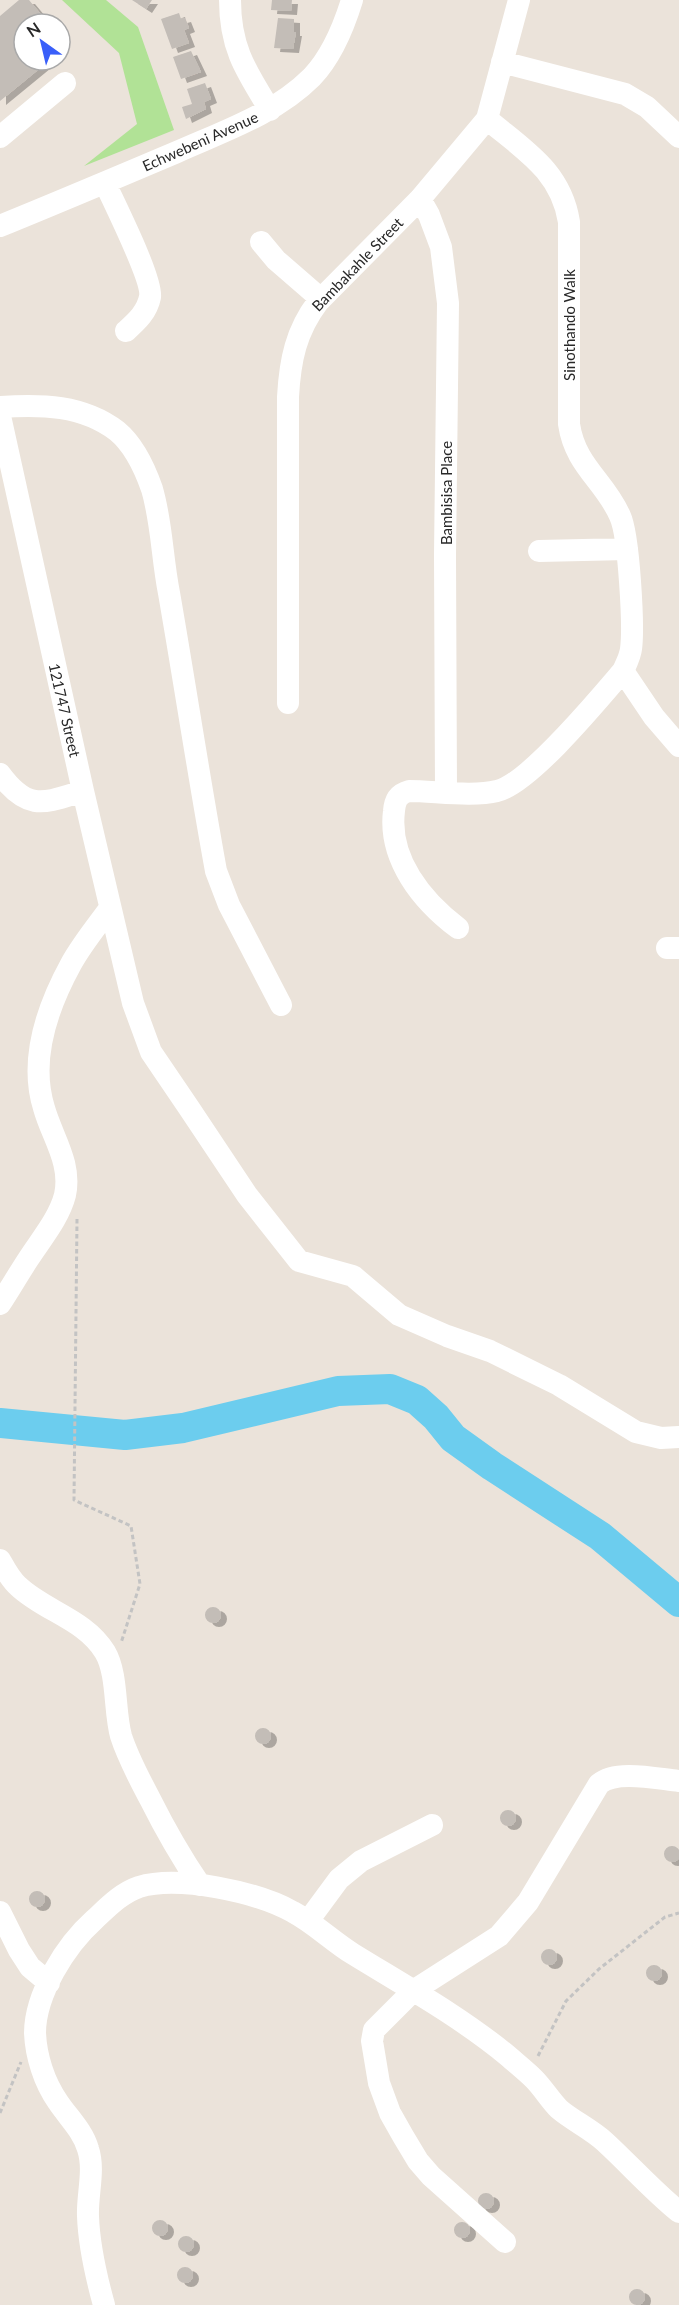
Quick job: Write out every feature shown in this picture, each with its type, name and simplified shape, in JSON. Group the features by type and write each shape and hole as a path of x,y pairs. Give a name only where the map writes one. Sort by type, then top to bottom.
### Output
{"street":[{"path":"230,0 232,30 238,54 270,110"},
{"name":"Echwebeni Avenue","path":"0,226 105,183 270,110 314,75 345,20 352,0"},
{"name":"Bambakahle Street","path":"288,703 289,376 291,358 300,330 321,299 420,199 487,119 519,0"},
{"path":"502,62 625,94 647,107 679,137"},
{"path":"0,137 65,83"},
{"name":"Sinothando Walk","path":"458,928 435,911 422,896 396,848 393,825 394,810 399,795 403,792 496,792 517,782 567,734 622,671 628,660 632,636 627,549 621,516 582,460 571,437 569,424 569,222 566,205 561,192 546,170 487,119"},
{"path":"105,183 138,257 151,294 140,319 126,331"},
{"name":"Bambisisa Place","path":"420,199 429,215 441,247 448,303 445,555 446,791"},
{"path":"261,242 276,260 321,299"},
{"path":"0,407 35,404 64,408 98,419 118,432 141,463 158,514 168,588 216,871 229,905 281,1005"},
{"name":"121747 Street","path":"0,416 110,908 133,1003 151,1052 247,1195 299,1261 353,1276 399,1315 490,1352 559,1385 636,1432 662,1438 679,1437"},
{"path":"539,551 627,549"},
{"path":"622,671 654,717 679,746"},
{"path":"0,774 16,792 37,802 52,801 83,791"},
{"path":"0,1304 49,1230 65,1194 66,1169 44,1108 39,1087 40,1046 61,984 72,963 110,908"},
{"path":"0,1560 8,1575 24,1591 84,1629 99,1643 106,1654 112,1673 118,1724 126,1750 178,1854 200,1885"},
{"path":"0,1592 24,1591"},
{"path":"505,2242 431,2176 418,2161 390,2113 379,2083 372,2041 374,2030 413,1991 499,1936 528,1902 599,1784 615,1777 638,1776 679,1781"},
{"path":"308,1921 339,1879 361,1861 432,1825"},
{"path":"104,2305 92,2253 88,2216 89,2151 73,2121 56,2100 38,2058 35,2031 40,2006 49,1983 63,1957 83,1929 125,1894 140,1887 158,1884 219,1887 277,1904 308,1921 338,1945 481,2035 528,2074 560,2110 604,2142 656,2193 679,2211"},
{"path":"0,1912 30,1967 49,1983"}],"path":[{"path":"77,1211 74,1500 131,1526 140,1584 112,1673"},
{"path":"528,2074 566,2001 599,1969 665,1917 679,1913"},
{"path":"0,2112 21,2061"}],"green space":[{"path":"62,0 106,0 138,27 174,130 84,166 137,124 119,53"}],"building":[{"path":"19,0 29,0 39,12 12,12 12,72 35,72 0,101 0,16"},
{"path":"132,0 152,0 146,9"},
{"path":"272,0 292,0 291,11 271,10"},
{"path":"179,13 181,19 185,18 189,28 184,30 189,43 172,49 161,19"},
{"path":"278,18 294,19 294,32 296,32 293,49 274,48"},
{"path":"191,51 201,72 181,79 173,57"},
{"path":"205,83 211,99 204,102 206,109 186,119 182,107 192,104 187,89"},
{"path":"210,1607 216,1607 221,1615 219,1621 210,1623 205,1618 205,1612"},
{"path":"260,1728 266,1728 271,1736 269,1742 260,1744 255,1739 255,1733"},
{"path":"505,1810 511,1810 516,1818 514,1824 505,1826 500,1821 500,1815"},
{"path":"672,1846 678,1848 680,1854 678,1860 672,1862 666,1860 664,1854 666,1848"},
{"path":"34,1891 40,1891 45,1899 43,1905 34,1907 29,1902 29,1896"},
{"path":"546,1949 552,1949 557,1957 555,1963 546,1965 541,1960 541,1954"},
{"path":"651,1965 657,1965 662,1973 660,1979 651,1981 646,1976 646,1970"},
{"path":"486,2193 492,2195 494,2201 492,2207 486,2209 480,2207 478,2201 480,2195"},
{"path":"157,2220 163,2220 168,2228 166,2234 157,2236 152,2231 152,2225"},
{"path":"459,2222 465,2222 470,2230 468,2236 459,2238 454,2233 454,2227"},
{"path":"183,2236 189,2236 194,2244 192,2250 183,2252 178,2247 178,2241"},
{"path":"182,2267 188,2267 193,2275 191,2281 182,2283 177,2278 177,2272"},
{"path":"634,2289 640,2289 645,2297 643,2303 634,2305 629,2300 629,2294"}],"waterway":[{"path":"0,1423 125,1435 183,1428 338,1391 390,1389 417,1400 436,1417 453,1438 600,1536 679,1602"}]}
